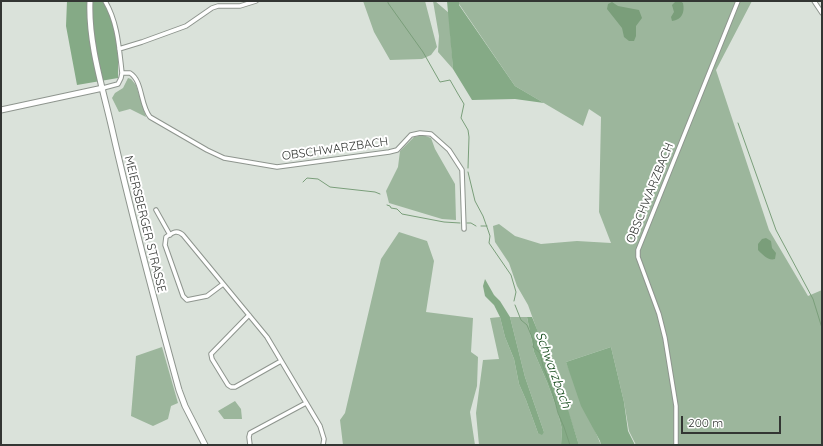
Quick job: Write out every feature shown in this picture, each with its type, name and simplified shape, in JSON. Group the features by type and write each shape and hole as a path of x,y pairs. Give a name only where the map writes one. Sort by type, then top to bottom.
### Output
{"main road":[{"name":"MEIERSBERGER STRASSE","path":"90,1 93,40 143,258 178,388 185,406 205,445"},
{"path":"1,110 103,88"}],"street":[{"path":"103,88 118,84 122,73 117,32 105,1"},
{"path":"119,49 186,26 212,8 218,6 240,6 256,1"},
{"name":"OBSCHWARZBACH","path":"676,445 676,406 664,338 658,314 638,257 638,250 738,1"},
{"path":"814,1 822,13"},
{"name":"OBSCHWARZBACH","path":"122,73 130,73 136,79 146,112 152,120 224,158 277,167 389,152 397,150 411,135 420,133 431,134 449,150 462,170 464,229"},
{"path":"156,210 170,235"},
{"path":"223,284 207,296 187,300 183,296 165,245 166,237 176,232 184,234 267,337 323,432 323,445"},
{"path":"249,315 211,354 212,359 228,385 235,387 281,361"},
{"path":"250,445 250,433 306,403"}],"shaded area":[{"path":"67,1 107,1 113,15 118,56 118,78 77,85 66,26"},
{"path":"363,1 425,1 437,47 431,55 422,59 390,60 374,32"},
{"path":"433,1 449,13 453,69 438,52 439,36"},
{"path":"447,1 459,1 459,5 515,86 544,103 515,99 472,100 453,69"},
{"path":"459,1 752,1 716,70 769,230 808,296 822,290 822,445 636,445 629,431 611,347 566,362 601,445 578,445 565,402 557,389 547,353 528,305 517,286 509,263 495,242 493,226 499,224 515,236 541,244 577,241 611,243 599,212 601,117 589,109 583,126 515,86 459,4"},
{"path":"676,1 683,3 684,9 682,15 678,19 672,21 671,17 674,12 672,5"},
{"path":"612,2 618,6 639,10 642,18 636,26 636,36 634,41 629,41 624,37 622,28 607,9 608,4"},
{"path":"128,78 131,79 136,85 146,117 130,109 119,112 112,98 115,93 123,88"},
{"path":"423,135 431,138 435,149 455,184 456,220 442,219 389,203 386,191 398,167 400,151 414,137"},
{"path":"399,232 427,241 434,261 426,312 473,318 471,352 478,357 477,386 470,412 475,445 343,445 340,420 345,413 381,259"},
{"path":"766,238 771,241 772,248 776,253 775,259 764,256 758,250 758,244 762,239"},
{"path":"485,279 494,295 500,301 510,317 525,377 544,432 542,435 538,433 519,384 514,359 505,337 500,317 494,305 485,296 483,286"},
{"path":"500,317 505,337 514,359 519,384 538,433 544,432 525,377 510,317 527,317 534,352 557,409 562,429 561,445 479,445 476,413 483,360 499,359 490,318"},
{"path":"527,317 532,317 547,354 557,389 566,403 578,445 561,445 562,429 557,409 534,352"},
{"path":"162,347 178,403 171,406 168,419 153,426 131,416 136,356"},
{"path":"611,347 624,402 628,431 635,445 601,445 581,406 566,362"},
{"path":"235,401 241,409 242,419 224,419 218,411"}],"waterway":[{"name":"Schwarzbach","path":"388,1 423,52 440,82 450,80 464,104 461,118 468,130 469,137 468,168"},
{"path":"738,123 776,230 813,299 822,328"},
{"name":"Schwarzbach","path":"468,172 475,201 483,216 490,236 489,243 511,275 516,292 514,301"},
{"path":"303,182 307,178 318,179 330,187 375,192 380,194"},
{"path":"387,205 391,208 397,209 402,214 444,222 460,223"},
{"path":"467,223 471,223 476,226"},
{"name":"Schwarzbach","path":"481,226 487,226"},
{"name":"Schwarzbach","path":"515,305 521,320 527,325 534,342 533,347 540,353 558,413 570,445"}]}
